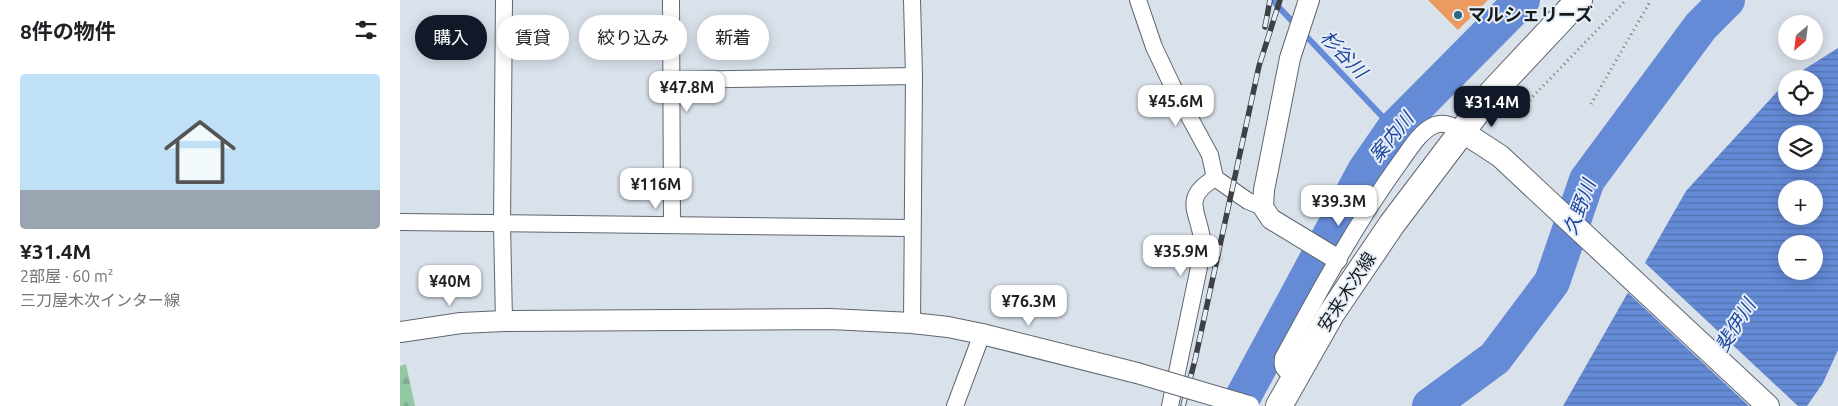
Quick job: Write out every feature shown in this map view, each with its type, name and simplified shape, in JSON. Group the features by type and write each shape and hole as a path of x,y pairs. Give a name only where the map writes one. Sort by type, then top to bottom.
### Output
{"main road":[{"name":"安来木次線","path":"1278,406 1331,314 1392,224 1489,96 1579,0"},
{"path":"1463,132 1500,156 1768,406"}],"street":[{"path":"504,0 502,224 504,321"},
{"path":"671,0 672,225"},
{"path":"912,0 914,76 912,323"},
{"path":"1138,0 1154,47 1172,85 1210,155 1215,178 1248,201 1263,207 1271,219 1325,252"},
{"path":"1263,207 1264,190 1290,58 1309,0"},
{"path":"671,80 914,76"},
{"path":"1295,377 1284,371 1282,367 1283,358 1325,252 1384,184 1424,132 1442,123 1463,132"},
{"path":"1170,406 1203,248 1194,204 1195,198 1202,185 1215,178"},
{"path":"400,222 912,228"},
{"path":"400,332 461,323 504,321 830,319 912,323 948,327 982,334 1137,373 1249,406"},
{"path":"955,406 982,334"}],"path":[{"path":"1519,111 1626,0"},
{"path":"1592,104 1651,0"}],"green space":[{"path":"406,364 415,406 400,406 400,366"}],"water":[{"name":"斐伊川","path":"1838,48 1838,350 1823,383 1807,406 1563,406 1686,191 1778,91 1778,115 1823,115 1823,70 1803,70 1819,60 1823,60 1823,57"}],"pier":[{"path":"1643,261 1798,406 1749,406 1626,291"}],"building":[{"name":"マルシェリーズ","path":"1428,0 1488,0 1458,30"}],"waterway":[{"name":"杉谷川","path":"1272,0 1394,129"},
{"name":"案内川","path":"1238,406 1365,171 1394,129 1522,0"},
{"name":"久野川","path":"1430,406 1495,358 1552,282 1587,180 1701,26 1727,0"}],"railway":[{"path":"1265,27 1270,0"},
{"path":"1183,406 1195,360 1259,66 1280,0"}],"place":[{"name":"マルシェリーズ","path":"1458,15"}]}
